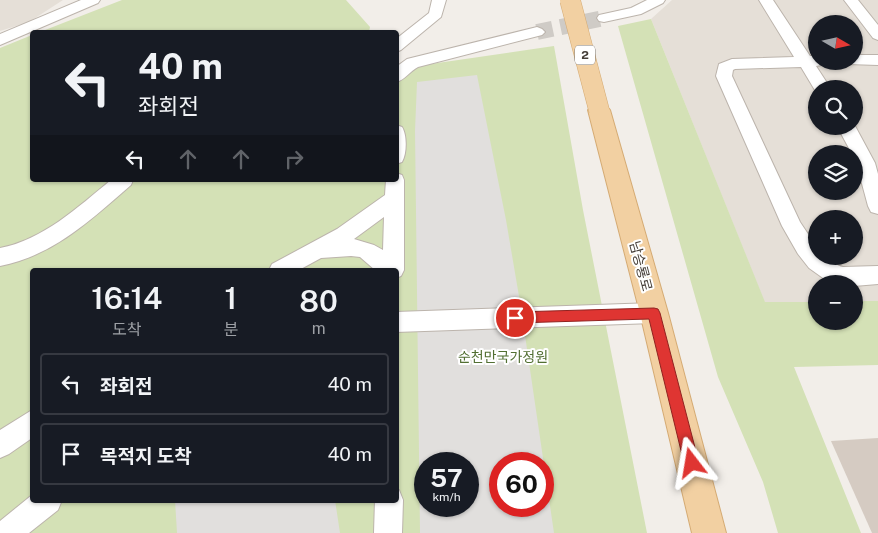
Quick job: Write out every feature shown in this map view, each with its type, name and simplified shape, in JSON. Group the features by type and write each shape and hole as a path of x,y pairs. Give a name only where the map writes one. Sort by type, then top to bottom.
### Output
{"main road":[{"name":"남승룡로","path":"570,0 654,313 709,533"}],"street":[{"path":"0,40 93,0"},
{"path":"399,45 436,14 439,0"},
{"path":"604,18 636,10 658,0"},
{"path":"766,0 808,57"},
{"path":"851,0 878,35"},
{"path":"399,68 430,58 537,32"},
{"path":"863,60 878,60"},
{"path":"808,61 732,64 725,68 724,76 788,217 805,248 820,264 839,275 878,275"},
{"path":"851,135 866,163 878,206"},
{"path":"0,258 9,257 51,238 121,182"},
{"path":"393,268 395,182"},
{"path":"284,268 344,235 393,200"},
{"path":"318,250 345,247 369,250 377,256 386,268"},
{"path":"399,322 654,313"},
{"path":"0,445 30,423"},
{"path":"14,531 45,503"},
{"path":"388,533 389,503"}],"shaded area":[{"path":"0,0 63,0 29,22 0,31"},
{"path":"672,0 878,0 878,301 863,301 863,275 808,275 808,302 765,303 651,19"},
{"path":"477,75 506,220 542,452 489,452 489,517 552,517 554,533 420,533 420,517 479,517 479,452 419,452 415,131 417,82"},
{"path":"175,503 335,503 340,533 177,533"}],"green space":[{"path":"122,0 346,0 370,27 369,30 45,30"},
{"path":"651,19 765,302 808,302 808,330 863,330 863,301 878,301 878,365 794,367 861,533 778,533 763,482 718,377 618,26"},
{"name":"순천만국가정원","path":"30,36 30,182 399,182 399,69 554,46 583,210 647,533 0,533 0,48"}],"building":[{"path":"878,438 878,533 872,533 831,441"}],"tunnel":[{"path":"537,32 604,18"}],"route":[{"path":"515,318 654,313 692,463"}]}
